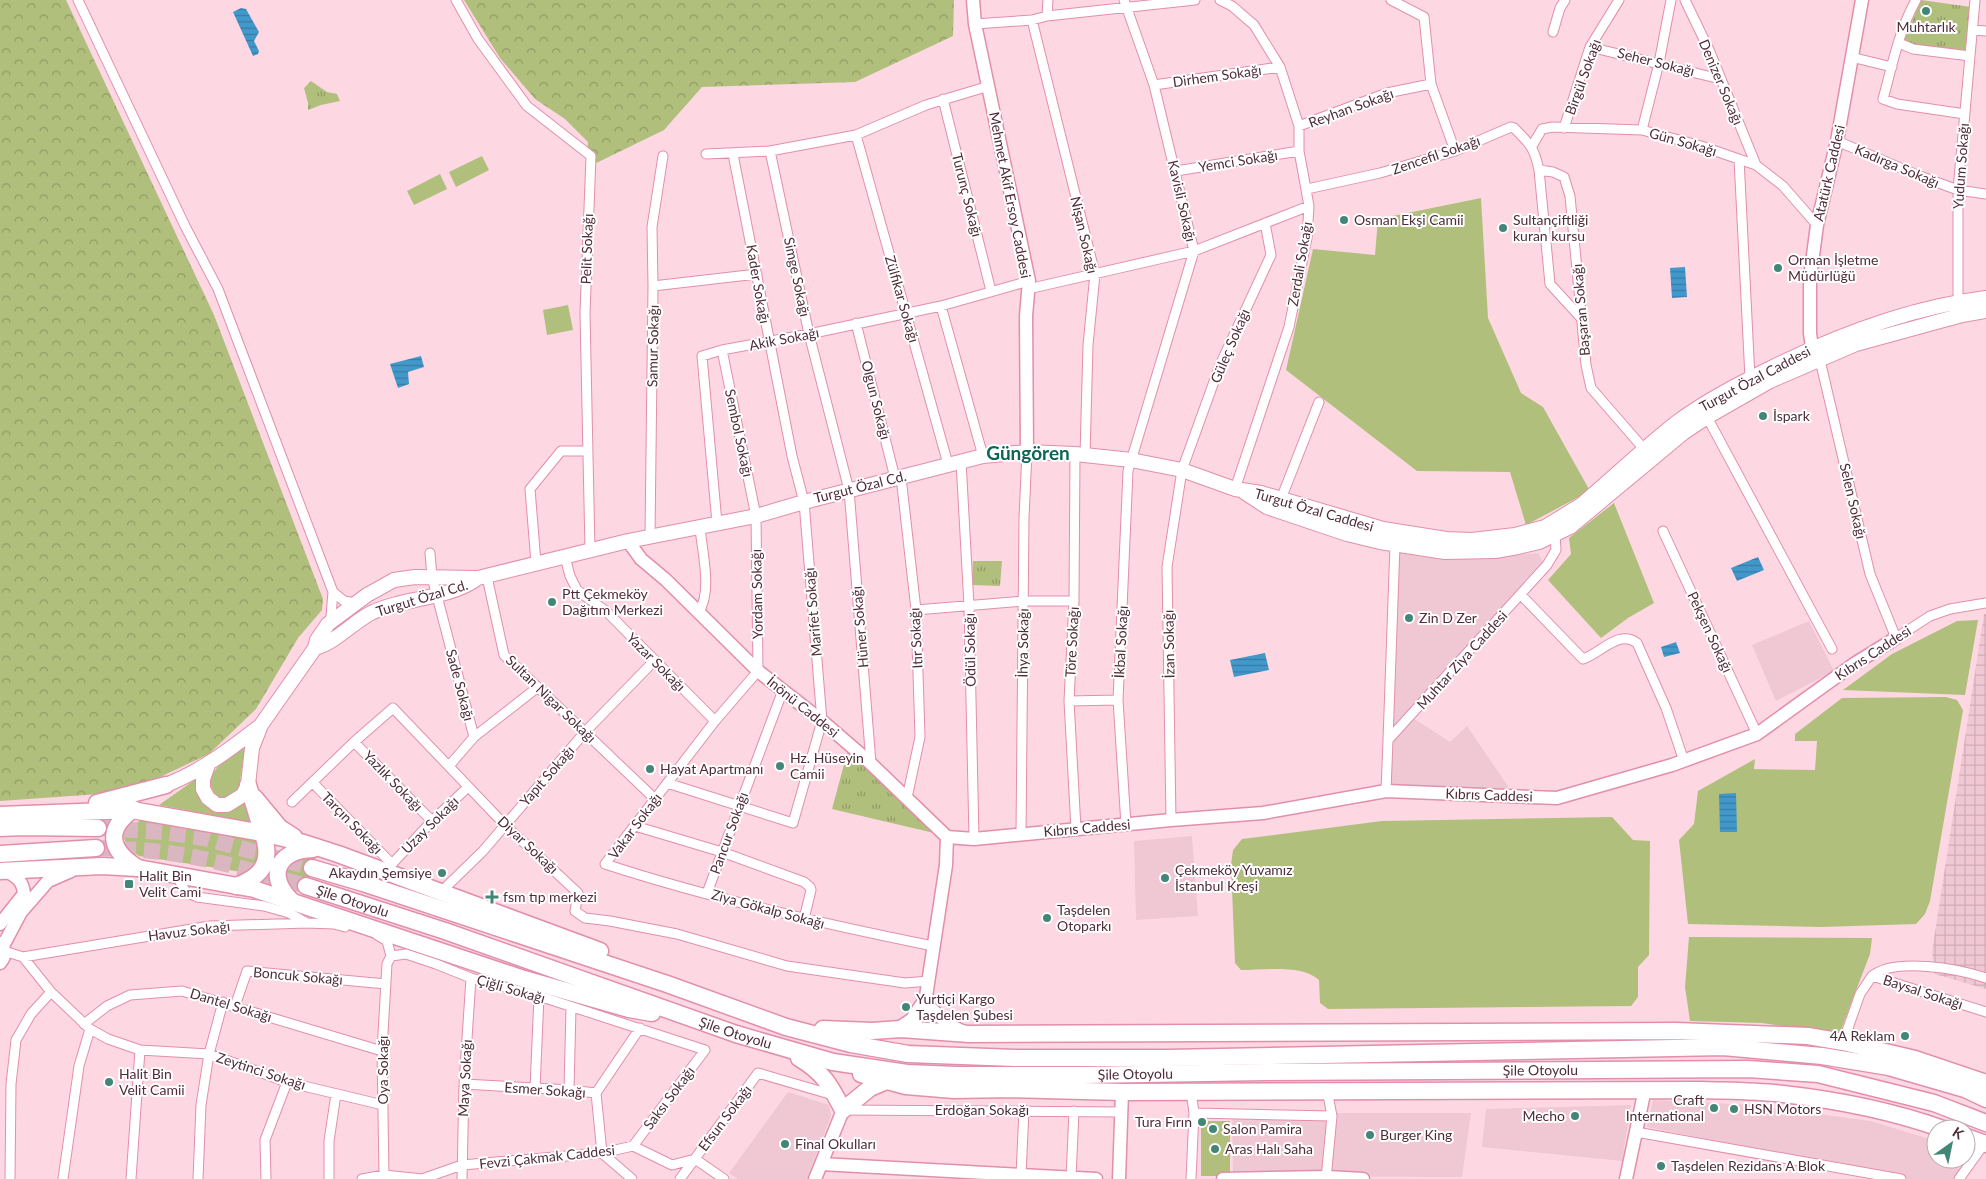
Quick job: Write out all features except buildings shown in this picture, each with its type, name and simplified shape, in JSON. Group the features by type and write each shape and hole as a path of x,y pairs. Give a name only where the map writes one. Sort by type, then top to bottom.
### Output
{"highway":[{"path":"138,868 122,856 114,840 113,833 117,823 166,785"},
{"path":"45,812 112,800 166,785"},
{"path":"236,886 254,877 263,869 267,850 248,785"},
{"path":"248,785 261,806 280,828 304,843"},
{"path":"0,815 132,810 262,833 304,843 563,936 641,968 696,994"},
{"path":"0,828 98,828"},
{"path":"0,854 96,848"},
{"path":"296,904 280,888 278,876 282,862 286,856 296,850 313,848 325,850"},
{"path":"3,871 102,866 138,868 254,889 543,985 629,1010 684,1017"},
{"name":"Şile Otoyolu","path":"312,868 363,883 696,994 786,1027 851,1044 908,1054 1015,1058 1177,1058 1724,1046 1822,1056 1889,1067 1965,1089 1986,1099"},
{"name":"Şile Otoyolu","path":"306,886 445,931 684,1017 832,1062 907,1073 1084,1075 1748,1068 1818,1074 1934,1103 1986,1123"},
{"path":"901,1029 913,1021 925,1003"},
{"path":"786,1027 840,1031 901,1029 969,1034 1676,1031 1808,1036 1843,1042 1915,1060 1986,1083"},
{"path":"775,1045 814,1066 824,1076 839,1103 907,1073"},
{"path":"832,1062 884,1082 954,1090 1010,1089 1122,1092 1644,1089 1783,1094 1852,1105 1926,1123"},
{"path":"1934,1103 1985,1139"}],"main road":[{"name":"Turgut Özal Caddesi","path":"1239,490 1267,507 1347,534 1395,545 1446,552 1488,551 1518,547 1587,514 1677,423 1750,378 1812,348 1908,314 1958,302 1986,298"},
{"name":"Turgut Özal Caddesi","path":"1648,454 1707,416 1770,381 1856,344 1962,315 1986,311"},
{"path":"1812,348 1820,360"},
{"name":"Turgut Özal Cd.","path":"315,648 326,645 371,613 436,595 482,578 628,541 756,516 983,456 1027,452 1080,454 1131,460 1182,470 1239,490"},
{"name":"Turgut Özal Caddesi","path":"1239,490 1260,492 1383,529 1417,536 1446,539 1494,538 1554,529"},
{"name":"Turgut Özal Cd.","path":"261,726 315,648 316,640 328,624 373,591 394,580 403,578 482,578"},
{"path":"166,785 208,765 261,726"},
{"path":"208,765 203,778 203,789 208,798 217,805 227,805 236,800 242,795 248,785 252,748 261,726"}],"street":[{"path":"78,0 185,226 218,289 333,592 331,616 328,624"},
{"name":"Pelit Sokağı","path":"456,0 478,39 527,106 590,156 584,313 590,550"},
{"name":"Mehmet Akif Ersoy Caddesi","path":"973,0 975,24 1028,285 1026,316 1027,452"},
{"path":"1047,16 1048,0"},
{"path":"975,24 1032,20 1124,4 1194,0"},
{"name":"Zerdali Sokağı","path":"1220,0 1232,6 1254,25 1280,67 1299,126 1300,152 1309,206 1306,245 1289,327 1239,490"},
{"path":"1391,0 1424,17 1431,84 1455,151"},
{"path":"1553,32 1560,8 1565,0"},
{"name":"Birgül Sokağı","path":"1564,128 1590,47 1618,0"},
{"path":"1642,130 1660,63 1671,0"},
{"name":"Denizer Sokağı","path":"1685,0 1756,165"},
{"name":"Atatürk Caddesi","path":"1812,348 1810,333 1810,278 1817,225 1837,141 1862,0"},
{"path":"1916,0 1899,43 1883,99 1897,104 1965,114"},
{"name":"Yudum Sokağı","path":"1958,302 1958,190 1975,0"},
{"name":"Kavisli Sokağı","path":"1124,4 1154,85 1194,251 1131,460"},
{"name":"Nişan Sokağı","path":"1032,20 1095,274 1080,454"},
{"path":"1973,30 1986,31"},
{"path":"1899,43 1913,49 1970,56"},
{"name":"Seher Sokağı","path":"1590,47 1720,79"},
{"path":"1851,57 1892,67"},
{"name":"Dirhem Sokağı","path":"1154,85 1280,67"},
{"name":"Reyhan Sokağı","path":"1299,126 1387,93 1431,84"},
{"path":"706,154 770,151 856,134 926,104 989,86"},
{"name":"Turunç Sokağı","path":"943,99 991,291"},
{"name":"Zencefil Sokağı","path":"1307,189 1380,173 1455,151 1511,127 1532,146"},
{"name":"Gün Sokağı","path":"1532,146 1542,129 1553,127 1642,130 1701,146 1756,165 1783,186 1817,225"},
{"name":"Zülfikar Sokağı","path":"856,134 905,313 955,463"},
{"name":"Kadırga Sokağı","path":"1837,141 1958,190 1986,194"},
{"path":"1532,146 1539,170 1550,284 1582,319"},
{"name":"Simge Sokağı","path":"770,151 809,334 849,490"},
{"name":"Yemci Sokağı","path":"1176,171 1300,152"},
{"name":"Kader Sokağı","path":"734,154 769,342 792,456 804,502"},
{"name":"Samur Sokağı","path":"650,537 652,227 663,156"},
{"path":"1739,159 1750,378"},
{"name":"Başaran Sokağı","path":"1539,170 1553,172 1564,177 1570,196 1586,365 1591,388 1625,425 1648,454"},
{"name":"Akik Sokağı","path":"717,523 702,356 722,350 941,306 991,291 1095,274 1194,251 1309,206"},
{"name":"Güleç Sokağı","path":"1182,470 1220,365 1271,255 1265,223"},
{"path":"653,286 757,274"},
{"path":"941,306 983,456"},
{"name":"Olgun Sokağı","path":"856,323 898,477"},
{"name":"Sembol Sokağı","path":"722,350 756,516"},
{"name":"Selen Sokağı","path":"1820,360 1870,574 1896,638"},
{"path":"1281,499 1319,402"},
{"path":"1707,416 1832,649"},
{"path":"536,563 530,489 562,451 588,451"},
{"name":"İhya Sokağı","path":"1021,834 1023,601 1027,452"},
{"name":"Töre Sokağı","path":"1076,830 1069,701 1080,454"},
{"name":"İkbal Sokağı","path":"1126,825 1118,700 1128,471 1131,460"},
{"name":"Ödül Sokağı","path":"955,463 969,606 974,838"},
{"name":"İzan Sokağı","path":"1171,820 1167,567 1182,470"},
{"name":"Itır Sokağı","path":"898,477 916,610 920,737 907,798"},
{"name":"Hüner Sokağı","path":"849,490 871,764"},
{"name":"Marifet Sokağı","path":"804,502 822,721"},
{"name":"Yordam Sokağı","path":"756,516 758,671"},
{"path":"698,613 704,606 706,580 700,528"},
{"name":"Muhtar Ziya Caddesi","path":"1388,740 1522,595 1547,565 1556,550 1554,529"},
{"name":"Pekşen Sokağı","path":"1663,531 1757,734"},
{"name":"İnönü Caddesi","path":"628,541 641,559 758,671 822,721 871,764 947,836"},
{"path":"1386,792 1395,545"},
{"name":"Sade Sokağı","path":"430,553 436,595 474,737 449,766"},
{"name":"Yazar Sokağı","path":"565,557 570,576 577,590 607,612 715,721"},
{"name":"Sultan Nigar Sokağı","path":"482,578 504,655 655,799"},
{"path":"333,592 344,601 356,603"},
{"path":"1522,595 1583,659 1620,638 1630,638 1640,646 1666,708 1684,761"},
{"path":"916,610 1023,601 1074,601"},
{"name":"Kıbrıs Caddesi","path":"947,836 974,838 1171,820 1263,814 1386,792 1557,798 1684,761 1757,734 1854,664 1930,616 1950,609 1986,603"},
{"name":"Yapıt Sokağı","path":"447,886 483,851 586,732 655,660"},
{"name":"Vakar Sokağı","path":"605,864 715,721 758,671"},
{"path":"474,737 538,687"},
{"name":"Pancur Sokağı","path":"707,893 783,690"},
{"path":"1069,701 1118,700"},
{"name":"Diyar Sokağı","path":"292,802 354,742 393,708 505,825 578,892 576,911 585,918 677,934 787,966 905,983 929,981"},
{"path":"667,783 793,823 822,721"},
{"name":"Yazlık Sokağı","path":"354,742 432,821"},
{"name":"Tarçın Sokağı","path":"313,783 392,864"},
{"name":"Uzay Sokağı","path":"392,864 432,821 468,787"},
{"path":"635,826 722,852 808,885 811,890 804,919"},
{"path":"947,836 946,866 925,1003 949,1025 969,1034"},
{"name":"Ziya Gökalp Sokağı","path":"605,864 804,919 933,946"},
{"path":"0,963 3,959 2,947 21,912 48,881 60,874 80,868"},
{"path":"0,924 24,894 23,885 16,876 3,871"},
{"path":"176,874 186,892 197,897 264,906 289,913 307,923"},
{"name":"Havuz Sokağı","path":"2,947 23,957 210,926 307,923 334,924 380,936 387,942 389,960"},
{"name":"Çiğli Sokağı","path":"389,960 406,954 471,978 539,996 571,1008 640,1028 705,1050"},
{"name":"Zeytinci Sokağı","path":"23,957 51,992 87,1026 108,1039 140,1050 209,1054 287,1082 383,1105"},
{"name":"Oya Sokağı","path":"384,1176 382,1052 389,960"},
{"path":"1872,976 1885,968 1923,966 1965,971 1986,978"},
{"name":"Boncuk Sokağı","path":"235,1006 247,971 386,984"},
{"name":"Baysal Sokağı","path":"1843,1042 1860,994 1872,976 1986,1012"},
{"name":"Maya Sokağı","path":"462,1179 464,1084 471,978"},
{"name":"Dantel Sokağı","path":"87,1026 107,1006 130,994 182,991 382,1052"},
{"path":"10,1179 11,1084 16,1040 31,1014 51,992"},
{"path":"535,1089 539,996"},
{"path":"198,1179 201,1105 209,1054 223,1002"},
{"path":"569,1090 571,1008"},
{"path":"63,1179 79,1066 87,1026"},
{"path":"596,1093 640,1028"},
{"path":"132,1179 140,1050"},
{"name":"Saksı Sokağı","path":"633,1146 705,1050"},
{"name":"Efsun Sokağı","path":"680,1179 758,1073 839,1103"},
{"path":"270,1179 265,1179 265,1140 287,1082"},
{"name":"Esmer Sokağı","path":"464,1084 596,1093 602,1153"},
{"path":"1626,1179 1644,1089"},
{"path":"1326,1178 1332,1116 1327,1090"},
{"path":"1191,1179 1194,1113 1192,1091"},
{"path":"1119,1179 1122,1092"},
{"path":"329,1179 328,1141 336,1094"},
{"path":"815,1179 839,1103"},
{"name":"Erdoğan Sokağı","path":"839,1103 1122,1112"},
{"path":"1021,1175 1024,1110"},
{"path":"1071,1178 1074,1111"},
{"path":"1194,1113 1332,1116"},
{"path":"1636,1132 1901,1179"},
{"path":"1959,1179 1985,1139"},
{"name":"Fevzi Çakmak Caddesi","path":"362,1179 384,1176 422,1179 462,1166 602,1153 633,1146 672,1165 694,1159"},
{"path":"602,1153 632,1179"},
{"path":"694,1159 724,1179"},
{"path":"821,1164 1050,1178 1096,1179"},
{"path":"1223,1179 1363,1179"}],"shaded area":[{"path":"1399,552 1467,559 1538,553 1546,567 1413,718 1450,742 1467,726 1508,786 1504,793 1389,787"},
{"path":"1984,614 1986,614 1986,989 1935,974 1932,952"},
{"path":"1809,621 1834,671 1776,701 1752,645"},
{"name":"Çekmeköy Yuvamız İstanbul Kreşi","path":"1192,836 1198,916 1136,920 1134,841"},
{"name":"Final Okulları","path":"788,1092 829,1105 831,1116 807,1179 738,1179 729,1173"},
{"path":"1653,1100 1753,1105 1871,1121 1926,1138 1926,1169 1962,1169 1955,1179 1909,1179 1647,1127"},
{"path":"1631,1105 1622,1161 1482,1147 1486,1109"},
{"path":"1232,1113 1471,1113 1462,1177 1233,1176"}],"green space":[{"path":"0,0 66,0 214,315 323,599 322,610 298,638 256,709 209,754 128,792 0,801"},
{"path":"464,0 954,0 953,36 855,82 702,87 664,130 586,168 588,142 565,119 535,99 500,58"},
{"path":"1921,0 1971,7 1965,51 1917,47 1904,40"},
{"path":"311,81 327,92 337,94 340,101 308,110 304,88"},
{"path":"482,156 489,170 456,187 449,172"},
{"path":"440,174 447,189 414,205 407,191"},
{"path":"1481,198 1488,318 1521,393 1543,407 1590,491 1526,525 1510,472 1417,471 1286,370 1313,249 1375,255 1378,219"},
{"path":"568,305 573,330 547,335 543,310"},
{"path":"1614,503 1654,603 1628,618 1601,638 1548,580 1571,554 1569,538"},
{"path":"973,561 1002,561 1000,586 972,585"},
{"path":"1978,620 1965,695 1843,690 1892,654 1957,621"},
{"path":"1946,697 1957,700 1963,710 1930,901 1925,914 1916,924 1821,927 1688,924 1679,840 1694,824 1698,791 1755,759 1754,769 1815,770 1817,741 1795,741 1795,734 1842,698"},
{"path":"245,745 239,789 231,798 220,799 213,791 212,775 223,762"},
{"path":"848,750 861,760 934,833 832,809"},
{"path":"196,779 197,790 206,805 220,811 228,810 246,800 253,823 159,805"},
{"path":"1612,817 1633,840 1650,841 1649,955 1638,967 1638,997 1631,1006 1328,1009 1320,1003 1319,980 1312,975 1282,969 1241,970 1235,963 1231,865 1233,850 1242,839 1382,821"},
{"path":"142,820 254,836 261,851 254,867 242,872 139,856 128,848 124,838 131,827"},
{"path":"302,854 316,857 303,894 294,889 286,878 287,867"},
{"path":"1689,937 1872,938 1870,954 1839,1035 1762,1023 1690,1021 1685,987"},
{"name":"Aras Halı Saha","path":"1201,1121 1230,1121 1230,1176 1201,1176"}],"water":[{"path":"241,8 246,9 259,32 254,41 259,51 258,54 253,56 233,12"},
{"path":"1685,267 1687,297 1672,298 1670,268"},
{"path":"421,356 424,367 408,372 409,384 398,388 390,364"},
{"path":"1758,557 1764,570 1737,581 1731,568"},
{"path":"1676,642 1680,653 1664,657 1661,647"},
{"path":"1265,653 1269,670 1234,677 1230,660"},
{"path":"1736,793 1737,832 1720,832 1719,794"}],"tunnel":[{"path":"98,828 163,832 204,838 312,868"},
{"path":"96,848 131,849 188,856 306,886"}],"place":[{"name":"Muhtarlık","path":"1926,11"},
{"name":"Osman Ekşi Camii","path":"1344,220"},
{"name":"Sultançiftliği kuran kursu","path":"1503,228"},
{"name":"Orman İşletme Müdürlüğü","path":"1778,268"},
{"name":"İspark","path":"1763,416"},
{"name":"Ptt Çekmeköy Dağıtım Merkezi","path":"552,602"},
{"name":"Zin D Zer","path":"1409,618"},
{"name":"Hz. Hüseyin Camii","path":"780,766"},
{"name":"Hayat Apartmanı","path":"650,769"},
{"name":"Akaydın Şemsiye","path":"442,873"},
{"name":"Çekmeköy Yuvamız İstanbul Kreşi","path":"1165,878"},
{"name":"Halit Bin Velit Cami","path":"129,884"},
{"name":"fsm tıp merkezi","path":"492,897"},
{"name":"Taşdelen Otoparkı","path":"1047,918"},
{"name":"Yurtiçi Kargo Taşdelen Şubesi","path":"906,1007"},
{"name":"4A Reklam","path":"1905,1036"},
{"name":"Halit Bin Velit Camii","path":"109,1082"},
{"name":"Craft International","path":"1714,1108"},
{"name":"HSN Motors","path":"1734,1109"},
{"name":"Mecho","path":"1575,1116"},
{"name":"Tura Fırın","path":"1202,1122"},
{"name":"Salon Pamira","path":"1213,1129"},
{"name":"Burger King","path":"1370,1135"},
{"name":"Final Okulları","path":"785,1144"},
{"name":"Aras Halı Saha","path":"1215,1149"},
{"name":"Taşdelen Rezidans A Blok","path":"1661,1166"}],"district":[{"name":"Güngören","path":"1028,453"}]}
